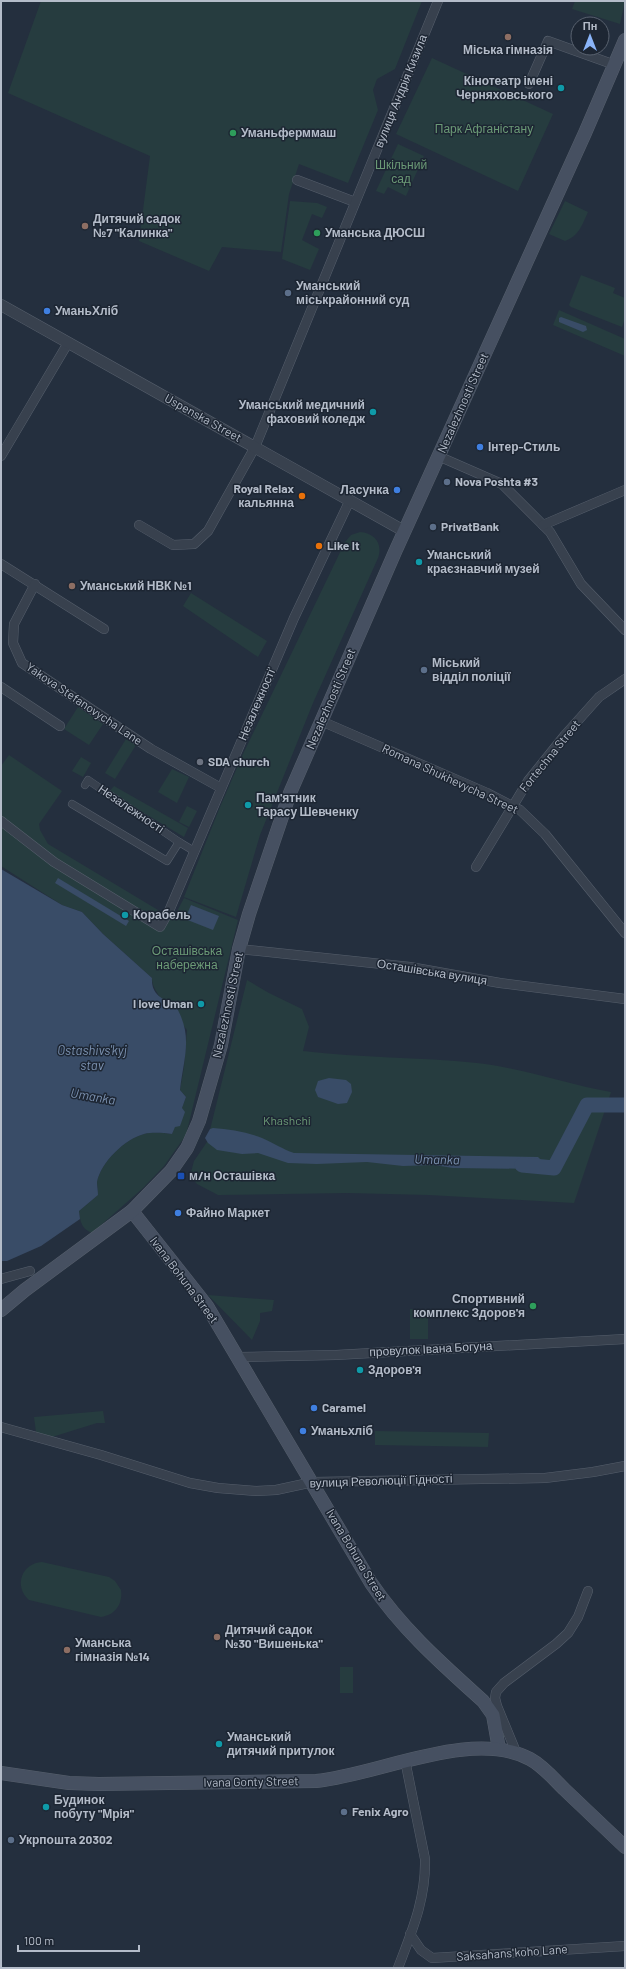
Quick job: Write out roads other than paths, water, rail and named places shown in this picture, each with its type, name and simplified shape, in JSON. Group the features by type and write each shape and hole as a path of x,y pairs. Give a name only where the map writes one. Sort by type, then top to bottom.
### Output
{"main road":[{"name":"Nezalezhnosti Street","path":"1,1310 25,1290 132,1211 170,1171 187,1148 199,1121 221,1045 239,949 274,834 321,721 404,531 625,40"},
{"name":"Ivana Bohuna Street","path":"132,1211 207,1306 313,1482 371,1583 388,1608 427,1651 483,1701 490,1710 499,1749"},
{"name":"Ivana Gonty Street","path":"1,1773 69,1783 278,1782 334,1779 405,1760 472,1749 499,1749"},
{"path":"499,1749 516,1752 540,1765 625,1847"}],"street":[{"name":"вулиця Андрія Кизила","path":"139,525 174,545 194,544 208,531 255,447 438,1"},
{"path":"529,84 548,41 615,65"},
{"path":"297,180 355,202"},
{"name":"Uspenska Street","path":"1,305 404,531"},
{"path":"1,456 68,343"},
{"path":"438,456 502,484 550,532 581,584 625,630"},
{"path":"543,525 625,490"},
{"name":"Незалежності'","path":"1,821 54,862 160,927 169,911 294,618 350,500"},
{"path":"1,564 35,584 104,630"},
{"name":"Yakova Stefanovycha Lane","path":"35,584 14,624 13,642 22,663 151,749 221,788"},
{"name":"Fortechna Street","path":"476,867 512,805 528,781 565,735 599,697 625,679"},
{"path":"1,687 60,726"},
{"name":"Romana Shukhevycha Street","path":"321,721 512,805 532,820 545,834 625,933"},
{"name":"Незалежності","path":"85,785 88,780 179,842"},
{"path":"72,804 168,861 179,842 194,851"},
{"name":"Осташівська вулиця","path":"239,949 410,967 500,983 625,999"},
{"path":"1,1279 30,1271"},
{"name":"провулок Івана Богуна","path":"238,1357 336,1355 625,1339"},
{"name":"вулиця Революції Гідності","path":"1,1427 101,1455 190,1483 218,1488 256,1491 276,1490 313,1482 545,1478 625,1466"},
{"path":"516,1752 497,1706 495,1698 496,1692 504,1683 556,1644 568,1633 578,1617 588,1591"},
{"path":"398,1968 424,1894 425,1859 405,1760"},
{"name":"Saksahansʹkoho Lane","path":"410,1934 421,1950 432,1958 625,1946"}],"water":[{"path":"561,317 586,326 587,330 583,332 559,322 559,318"},
{"name":"Ostashivs'kyj stav","path":"1,869 62,905 82,912 103,934 152,978 153,988 161,998 174,1003 184,1025 186,1036 185,1056 180,1090 186,1097 182,1108 185,1112 180,1126 175,1127 172,1134 144,1134 122,1146 103,1167 97,1182 98,1195 79,1211 80,1219 41,1246 7,1261 1,1261"},
{"path":"58,878 129,921 126,926 55,883"},
{"path":"191,905 219,916 213,930 185,919"},
{"path":"329,1078 346,1080 351,1084 352,1092 347,1103 338,1104 318,1097 315,1090 318,1081"},
{"path":"213,1128 238,1131 256,1136 294,1153 538,1157 542,1161 542,1169 453,1168 434,1165 403,1166 367,1162 317,1164 288,1163 258,1153 242,1154 217,1150 208,1143 205,1138 210,1129"}],"waterway":[{"name":"Umanka","path":"522,1165 554,1168 587,1105 625,1105"}],"place":[{"name":"Міська гімназія","path":"508,37"},
{"name":"Кінотеатр імені Черняховського","path":"561,88"},
{"name":"Уманьферммаш","path":"233,133"},
{"name":"Дитячий садок №7 \"Калинка\"","path":"85,226"},
{"name":"Уманська ДЮСШ","path":"317,233"},
{"name":"Уманський міськрайонний суд","path":"288,293"},
{"name":"УманьХліб","path":"47,311"},
{"name":"Уманський медичний фаховий коледж","path":"373,412"},
{"name":"Інтер-Стиль","path":"480,447"},
{"name":"Nova Poshta #3","path":"447,482"},
{"name":"Ласунка","path":"397,490"},
{"name":"Royal Relax кальянна","path":"302,496"},
{"name":"PrivatBank","path":"433,527"},
{"name":"Like It","path":"319,546"},
{"name":"Уманський краєзнавчий музей","path":"419,562"},
{"name":"Уманський НВК №1","path":"72,586"},
{"name":"Міський відділ поліції","path":"424,670"},
{"name":"SDA church","path":"200,762"},
{"name":"Пам'ятник Тарасу Шевченку","path":"248,805"},
{"name":"Корабель","path":"125,915"},
{"name":"I love Uman","path":"201,1004"},
{"name":"м/н Осташівка","path":"181,1176"},
{"name":"Файно Маркет","path":"178,1213"},
{"name":"Спортивний комплекс Здоров'я","path":"533,1306"},
{"name":"Здоров'я","path":"360,1370"},
{"name":"Caramel","path":"314,1408"},
{"name":"Уманьхліб","path":"303,1431"},
{"name":"Дитячий садок №30 \"Вишенька\"","path":"217,1637"},
{"name":"Уманська гімназія №14","path":"67,1650"},
{"name":"Уманський дитячий притулок","path":"219,1744"},
{"name":"Будинок побуту \"Мрія\"","path":"46,1807"},
{"name":"Fenix Agro","path":"344,1812"},
{"name":"Укрпошта 20302","path":"11,1840"}],"park label":[{"name":"Парк Афганістану","path":"484,129"},
{"name":"Шкільний сад","path":"401,172"},
{"name":"Осташівська набережна","path":"187,958"},
{"name":"Khashchi","path":"287,1121"}]}
